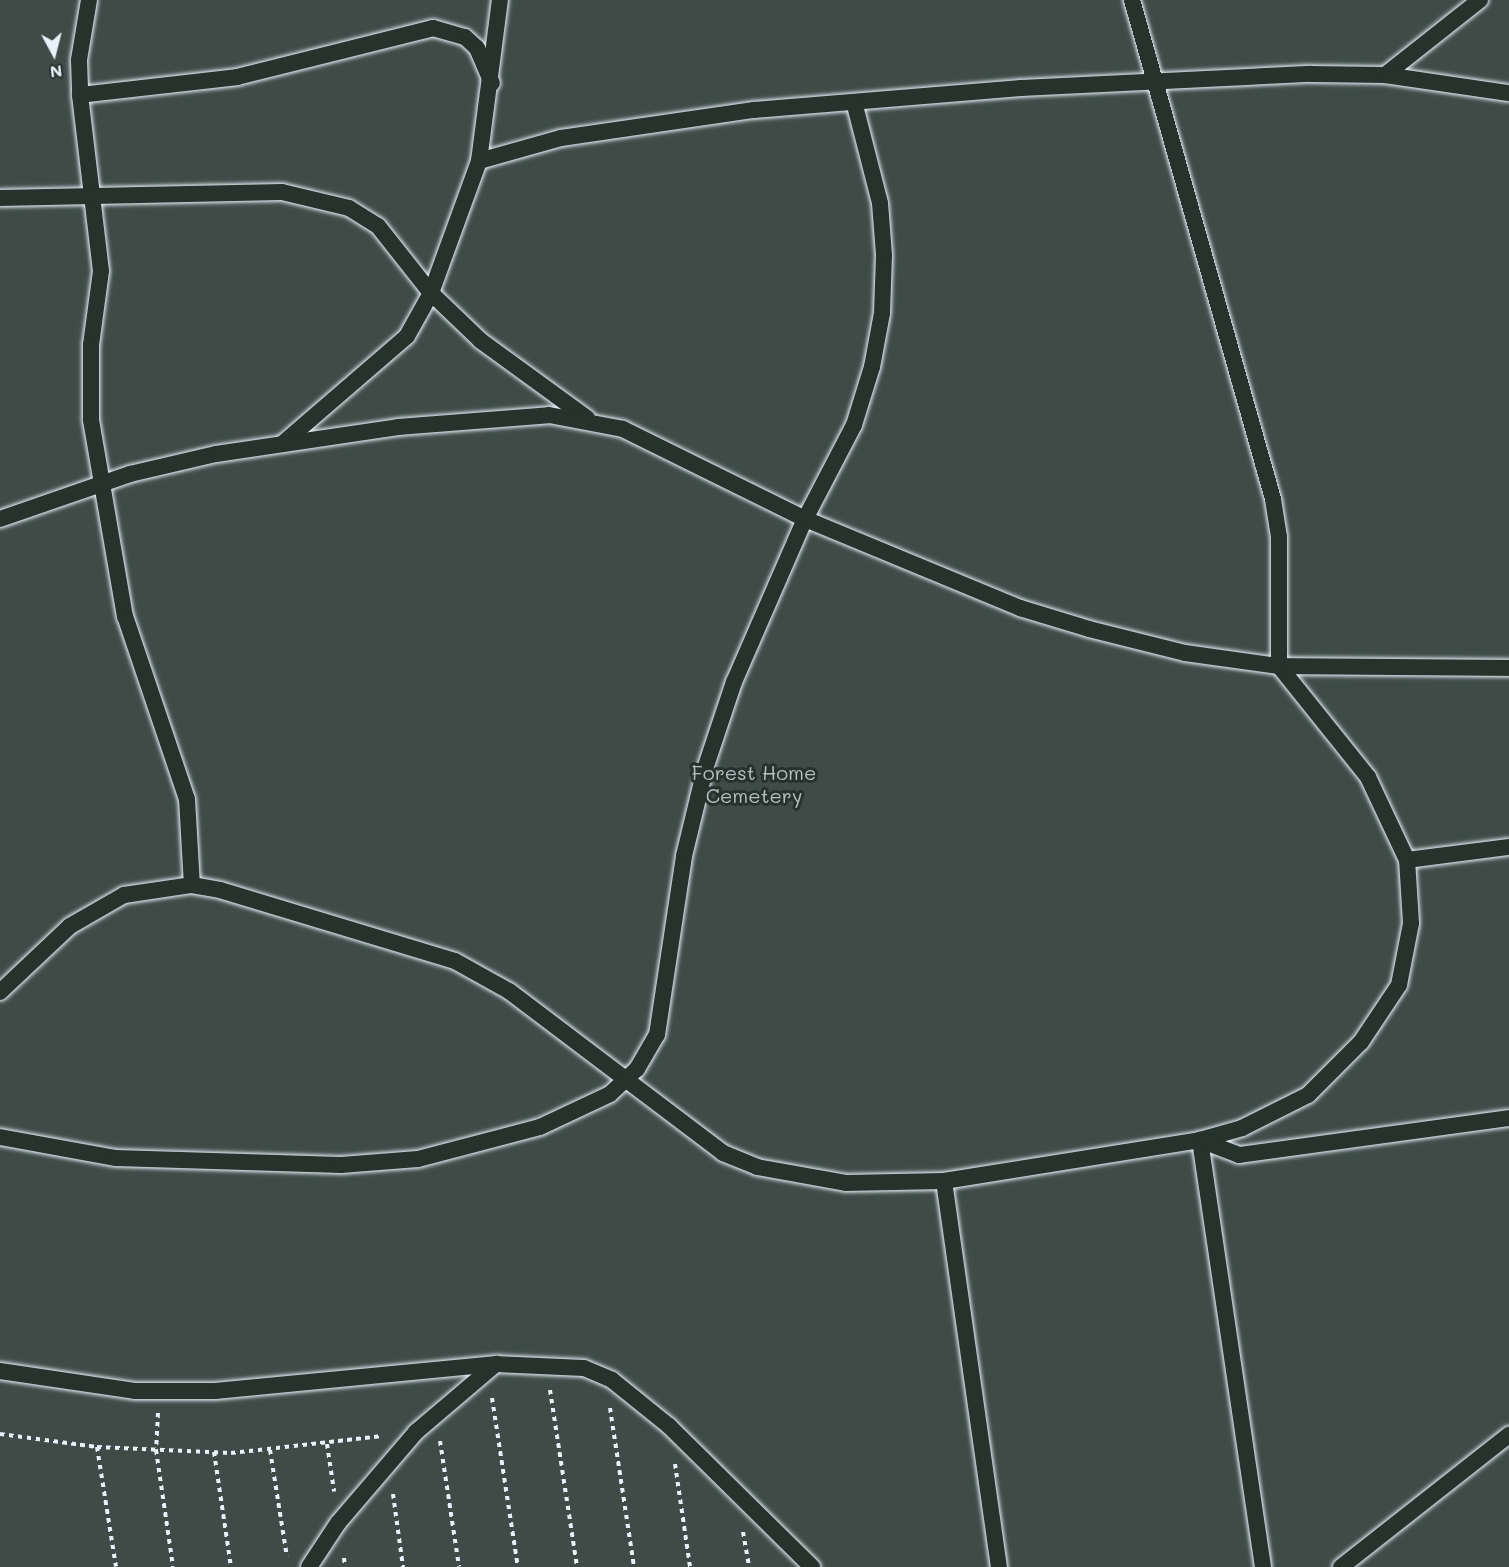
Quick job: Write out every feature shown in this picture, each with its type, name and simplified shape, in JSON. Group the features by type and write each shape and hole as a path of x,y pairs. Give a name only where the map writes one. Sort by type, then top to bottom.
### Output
{"lane":[{"path":"89,0 79,60 80,95 94,196 101,271 91,345 91,420 125,616 187,800 192,885"},
{"path":"282,445 395,348 431,293 479,161 492,84 500,0"},
{"path":"0,992 96,909 135,892 192,885 455,961 509,991 694,1136 757,1167 846,1183 944,1180 1200,1140 1242,1128 1308,1095 1383,1013 1408,953 1413,894 1407,860 1368,777 1279,666 1279,537 1273,499 1132,0"},
{"path":"1385,75 1480,0"},
{"path":"80,95 237,77 433,28 465,37 477,48 492,84"},
{"path":"479,161 561,138 854,102 1153,80 1385,75 1509,93"},
{"path":"0,1137 116,1158 341,1165 418,1159 540,1127 626,1081 657,1035 684,856 705,769 734,682 805,519 854,425 882,313 880,203 854,102"},
{"path":"0,198 282,192 321,197 378,226 431,293 481,341 588,419"},
{"path":"0,519 102,483 216,454 508,416 588,419 654,441 805,519 1020,608 1185,653 1279,666 1509,668"},
{"path":"1407,860 1509,847"},
{"path":"1200,1140 1239,1155 1509,1118"},
{"path":"1200,1140 1263,1567"},
{"path":"944,1180 999,1567"},
{"path":"0,1371 42,1381 159,1391 286,1388 546,1362 605,1377 669,1426 812,1567"},
{"path":"309,1567 388,1462 436,1411 493,1367"},
{"path":"1341,1567 1509,1435"}],"path":[{"path":"546,1362 577,1567"},
{"path":"493,1367 518,1567"},
{"path":"605,1377 634,1567"},
{"path":"159,1391 156,1450 173,1567"},
{"path":"436,1411 459,1567"},
{"path":"669,1426 690,1567"},
{"path":"0,1434 97,1447 214,1452 270,1450 416,1432"},
{"path":"97,1447 116,1567"},
{"path":"270,1450 288,1567"},
{"path":"214,1452 231,1567"},
{"path":"388,1462 404,1567"}],"green space":[{"name":"Forest Home Cemetery","path":"0,0 1509,0 1509,1567 0,1567"}]}
